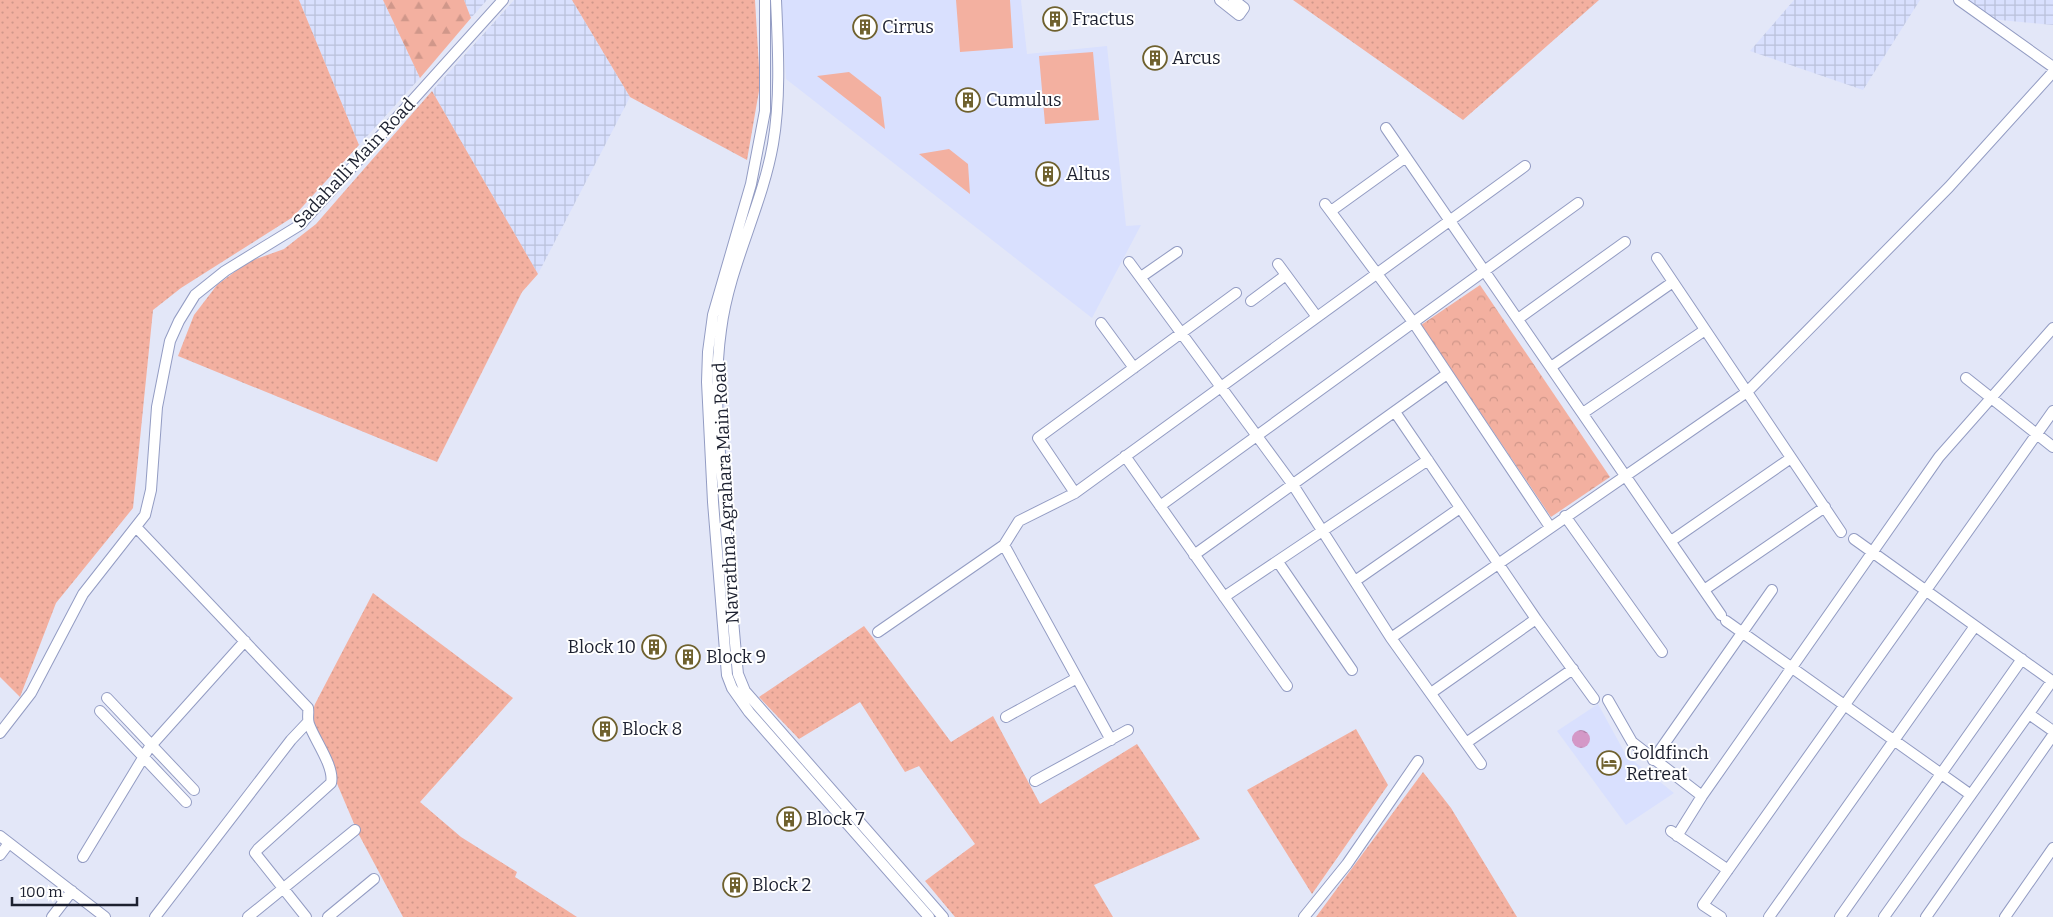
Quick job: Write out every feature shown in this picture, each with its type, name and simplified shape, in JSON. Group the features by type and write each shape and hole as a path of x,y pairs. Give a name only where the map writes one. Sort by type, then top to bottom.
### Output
{"street":[{"name":"Sadahalli Main Road","path":"0,733 31,693 83,594 145,515 150,499 157,408 170,341 178,321 195,295 225,271 300,225 503,0"},
{"name":"Navrathna Agrahara Main Road","path":"765,0 767,44 765,111 751,184 713,315 708,352 728,675 732,688 749,712 929,917"},
{"name":"Navrathna Agrahara Main Road","path":"776,0 778,63 773,143 758,201 734,274 721,327 716,369 716,467 738,674 745,691 943,917"},
{"path":"1220,0 1241,12 1234,0"},
{"path":"1959,0 2053,68"},
{"path":"1391,638 1747,392 1949,187 2053,72"},
{"path":"1386,128 1724,618 1971,795"},
{"path":"1406,157 1328,207 1413,322 1550,527"},
{"path":"878,632 1004,545 1019,520 1075,493 1525,166"},
{"path":"1160,506 1578,203"},
{"path":"1518,319 1625,242"},
{"path":"1141,277 1177,252"},
{"path":"1657,258 1841,532"},
{"path":"1129,262 1293,485 1391,638 1481,764"},
{"path":"1278,264 1317,317"},
{"path":"1251,301 1286,275"},
{"path":"1551,367 1673,282"},
{"path":"1075,493 1038,438 1236,293"},
{"path":"1100,323 1134,368"},
{"path":"1728,870 1674,834 1939,457 1993,399 2053,328"},
{"path":"1583,413 1705,330"},
{"path":"1194,555 1447,374"},
{"path":"1966,378 2053,447"},
{"path":"1721,917 1703,905 2053,411"},
{"path":"1395,412 1536,620 1594,699"},
{"path":"1125,456 1286,686"},
{"path":"1671,541 1791,458"},
{"path":"1224,597 1428,460"},
{"path":"1704,590 1825,507"},
{"path":"1354,581 1460,508"},
{"path":"1565,516 1662,652"},
{"path":"136,527 308,708 308,722 322,751 332,780 328,786 256,850 256,855 306,917"},
{"path":"1854,539 2052,681 1884,917"},
{"path":"1004,545 1111,740"},
{"path":"1278,562 1352,670"},
{"path":"1653,760 1772,590"},
{"path":"1431,693 1536,620"},
{"path":"1769,917 1975,626"},
{"path":"83,857 152,745 245,641"},
{"path":"1840,917 2022,659"},
{"path":"1466,742 1573,669"},
{"path":"1006,718 1077,678"},
{"path":"107,698 194,790"},
{"path":"1608,700 1632,742 1702,796"},
{"path":"100,711 186,802"},
{"path":"2029,714 2053,731"},
{"path":"155,917 291,740 308,722"},
{"path":"1035,781 1128,730"},
{"path":"1926,917 2053,735"},
{"path":"1304,917 1347,864 1418,761"},
{"path":"248,917 355,830"},
{"path":"0,836 106,917"},
{"path":"0,855 9,843"},
{"path":"2005,917 2053,848"},
{"path":"328,917 374,878"},
{"path":"52,917 72,892"}],"shaded area":[{"path":"299,0 383,0 420,78 359,145"},
{"path":"464,0 487,0 471,18"},
{"path":"514,0 572,0 630,97 538,274 432,91"},
{"path":"781,0 1021,0 1027,54 1107,46 1126,226 1141,225 1092,318 786,79"},
{"path":"1794,0 1920,0 1863,90 1750,51"},
{"path":"1963,0 2053,0 2053,25 1990,19"},
{"path":"1598,704 1626,755 1674,793 1626,825 1557,731"}],"green space":[{"path":"0,0 299,0 359,145 293,217 181,288 153,310 133,508 56,603 20,697 0,677"},
{"path":"383,0 464,0 471,18 420,78"},
{"path":"572,0 755,0 760,85 747,160 630,97"},
{"path":"956,0 1010,0 1013,48 960,52"},
{"path":"1293,0 1599,0 1463,120"},
{"path":"1093,52 1099,120 1045,124 1039,56"},
{"path":"849,72 881,97 885,129 817,76"},
{"path":"432,91 538,274 522,292 437,462 178,356 194,315 217,285 248,262 284,249 316,224"},
{"path":"949,149 968,164 970,194 919,154"},
{"path":"1480,285 1610,477 1551,517 1421,325"},
{"path":"373,593 513,698 420,802 461,837 517,872 515,877 577,917 403,917 358,833 310,720 315,704"},
{"path":"864,626 951,742 993,716 1040,804 1137,744 1200,839 1094,885 1113,917 955,917 925,881 975,844 919,766 905,772 860,702 799,739 759,697"},
{"path":"1356,729 1388,785 1312,894 1247,790"},
{"path":"1423,772 1451,808 1517,917 1316,917"}],"water":[{"path":"1581,730 1587,733 1590,739 1587,745 1581,748 1575,745 1572,739 1575,733"}],"place":[{"name":"Fractus","path":"1055,19"},
{"name":"Cirrus","path":"865,27"},
{"name":"Arcus","path":"1155,58"},
{"name":"Cumulus","path":"968,100"},
{"name":"Altus","path":"1048,174"},
{"name":"Block 10","path":"654,647"},
{"name":"Block 9","path":"688,657"},
{"name":"Block 8","path":"605,729"},
{"name":"Goldfinch Retreat","path":"1609,763"},
{"name":"Block 7","path":"789,819"},
{"name":"Block 2","path":"735,885"}]}
